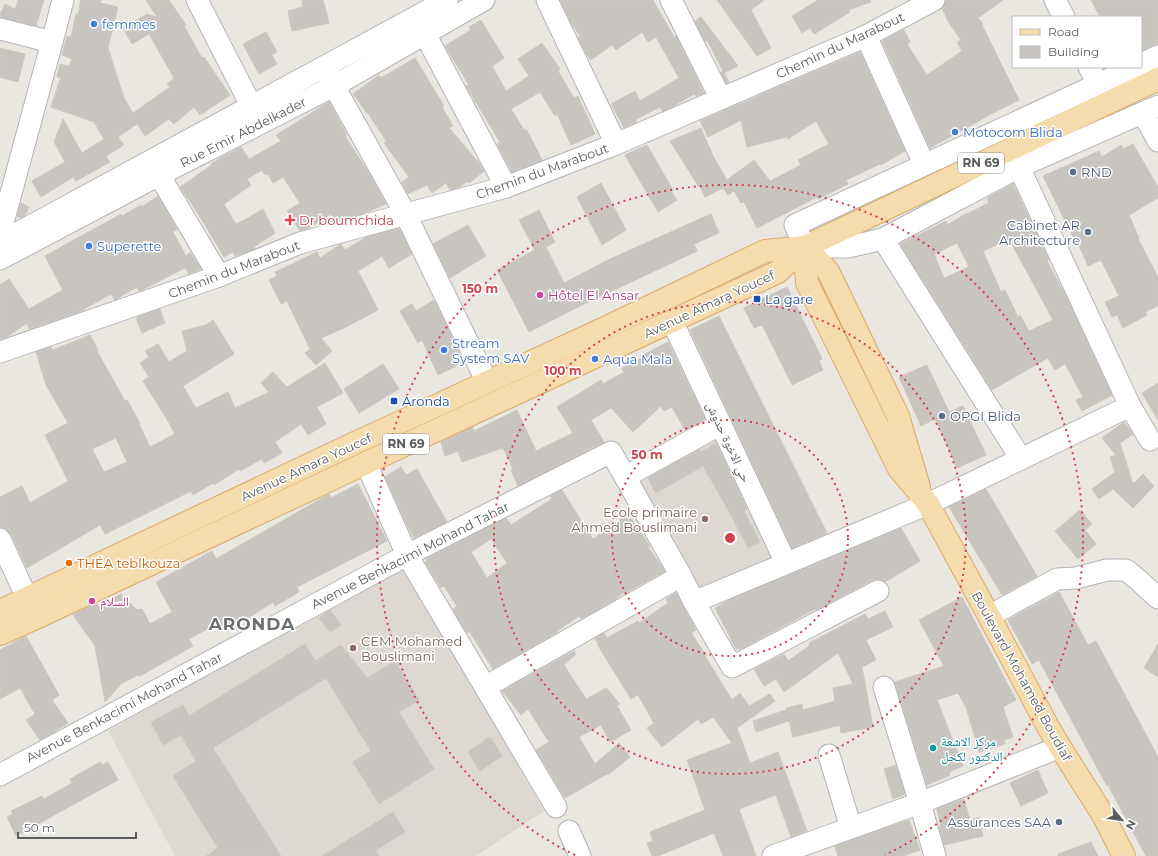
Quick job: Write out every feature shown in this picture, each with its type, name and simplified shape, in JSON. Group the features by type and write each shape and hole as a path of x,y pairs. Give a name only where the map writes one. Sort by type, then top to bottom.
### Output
{"main road":[{"name":"RN 69","path":"805,247 1158,79"},
{"name":"Avenue Amara Youcef","path":"0,634 778,272 805,247"},
{"name":"Avenue Amara Youcef","path":"0,611 766,251 805,247"},
{"name":"Boulevard Mohamed Boudiaf","path":"805,247 807,283 899,469 925,500 1060,747 1103,815 1124,856"},
{"path":"357,442 366,463"}],"street":[{"path":"0,234 63,0"},
{"path":"197,0 256,115"},
{"name":"Rue Emir Abdelkader","path":"1,252 159,175 256,115 326,66 447,0"},
{"name":"Rue Emir Abdelkader","path":"1,252 256,115 334,86 484,0"},
{"path":"547,0 616,144"},
{"path":"671,0 721,98"},
{"name":"Chemin du Marabout","path":"0,352 219,276 300,243 506,187 616,144 866,36 934,0"},
{"path":"1055,0 1063,16"},
{"path":"0,29 52,42"},
{"path":"425,34 506,187"},
{"path":"866,36 924,164"},
{"path":"1142,64 1158,56"},
{"path":"326,66 334,86 406,215 487,382"},
{"path":"1130,68 1093,76 924,164 795,225 805,247 848,247 883,239 1019,167 1150,109 1158,141"},
{"path":"1019,167 1130,406 1150,440"},
{"path":"159,175 219,276"},
{"path":"883,239 1021,459"},
{"name":"حي الاخوة حدوش","path":"672,321 786,564"},
{"path":"694,602 786,564 925,500 1021,459 1130,406"},
{"path":"720,424 625,477 694,602 732,667 878,591"},
{"name":"Avenue Benkacimi Mohand Tahar","path":"0,775 407,555 611,452 625,477"},
{"path":"366,463 407,555 556,807"},
{"path":"0,539 27,598 38,617"},
{"path":"989,616 1056,579 1076,578 1107,570 1126,570 1158,598"},
{"path":"485,687 681,576"},
{"path":"884,687 935,856"},
{"path":"773,856 920,803 1060,747"},
{"path":"829,755 851,828"},
{"path":"569,831 580,856"}],"shaded area":[{"name":"Ecole primaire Ahmed Bouslimani","path":"719,432 774,558 696,597 632,480"},
{"name":"CEM Mohamed Bouslimani","path":"403,564 544,811 476,856 175,856 108,731"}],"building":[{"path":"18,0 44,0 36,26 0,17 5,4 15,9"},
{"path":"81,0 101,0 100,3 118,7 108,48 124,98 133,113 170,87 167,84 174,78 149,34 132,44 123,28 147,14 157,17 146,0 169,0 186,25 184,26 202,58 204,57 230,95 200,115 194,107 174,124 169,119 145,136 137,124 118,137 124,145 106,156 110,162 76,181 73,177 41,197 32,181 65,162 54,142 63,119 82,153 104,139 94,122 51,107 61,77 57,77 60,64 69,66 72,59 62,55 67,36 71,37"},
{"path":"302,0 323,0 329,23 292,31 288,11 303,7"},
{"path":"560,0 653,0 674,37 676,36 704,93 696,96 694,94 662,111 660,107 635,120 637,122 624,128 611,104 635,91 640,101 679,78 656,37 648,42 642,32 616,50 612,45 591,60 578,38 580,36 571,23"},
{"path":"717,0 764,0 751,10 771,48 757,56"},
{"path":"818,0 870,0 871,2 848,10 850,12 814,34 810,28 802,33 792,16"},
{"path":"946,0 1003,0 978,18 983,24 982,25 1019,100 930,148 882,41 904,30 910,42 907,44 927,75 962,51 957,42 961,40 949,23 942,8"},
{"path":"1091,0 1158,0 1158,44 1142,50 1142,16 1099,16"},
{"path":"701,17 738,66 724,73 729,82 726,83 721,72 723,71 707,40 705,42 695,21"},
{"path":"481,20 504,58 492,66 506,91 529,76 518,59 542,43 560,69 558,71 574,98 578,96 595,134 571,145 557,114 555,116 540,92 511,109 524,130 526,129 528,133 527,135 529,134 542,160 512,172 497,144 500,142 466,86 469,85 445,46 471,30 469,27"},
{"path":"266,32 277,52 272,55 277,64 259,74 243,44"},
{"path":"0,48 25,54 18,82 0,77"},
{"path":"860,52 905,151 881,165 880,164 846,180 848,184 818,199 817,197 757,228 744,202 741,203 734,191 728,195 723,188 705,197 700,186 699,187 670,141 701,128 714,158 727,180 754,160 770,181 801,165 798,160 829,144 816,121 788,139 787,137 747,147 741,120 708,137 700,121"},
{"path":"415,58 444,106 442,107 453,126 449,128 480,164 484,171 469,183 468,181 458,188 450,190 446,183 432,193 427,185 408,194 402,182 409,177 384,143 386,141 368,113 353,94 379,75 381,78"},
{"path":"329,102 347,135 345,136 367,170 386,204 365,213 334,221 331,214 308,228 300,231 287,211 300,203 283,177 273,183 268,174 265,175 262,170 247,179 251,185 224,204 236,224 263,209 275,233 254,247 255,249 235,256 233,252 224,257 180,187 220,158 241,147 249,159 281,141 276,135"},
{"path":"1133,144 1158,187 1158,198 1129,215 1139,238 1138,239 1158,277 1158,306 1145,312 1147,315 1123,328 1117,315 1112,317 1105,302 1119,296 1101,260 1088,266 1075,236 1073,237 1043,176 1099,151 1102,157 1121,145 1123,149"},
{"path":"647,145 673,190 671,191 677,200 658,212 625,155"},
{"path":"601,183 626,230 602,245 577,197"},
{"path":"1013,184 1049,260 1047,261 1068,300 1112,395 1082,411 1076,400 1083,397 1065,364 1055,370 1048,358 992,390 900,244 946,221 947,225 967,213 989,203 987,198","holes":["1009,239 1053,320 1029,331 1020,315 1018,317 1005,290 1001,292 983,251","957,243 969,267 944,278 934,254"]},
{"path":"158,196 177,229 173,232 186,256 190,252 201,269 189,274 185,268 142,290 139,291 137,287 115,300 111,294 84,310 29,329 27,323 7,337 0,339 0,285 9,279 29,309 63,290 45,256 121,214 122,216 141,205 142,207"},
{"path":"21,203 29,207 25,216 20,218 17,216"},
{"path":"539,210 555,242 546,247 564,283 610,259 711,214 719,233 694,244 697,251 576,308 529,332 497,270 535,250 519,220"},
{"path":"468,225 486,256 450,278 433,244"},
{"path":"399,228 412,254 389,268 382,256 358,271 378,310 321,338 332,351 316,365 305,353 310,349 287,301 281,304 269,280 277,276 275,272 317,252 320,258 341,244 345,250 367,237"},
{"path":"787,287 822,359 819,361 823,370 792,385 762,325 754,328 744,308"},
{"path":"434,300 464,362 438,375 422,340 418,343 400,311 412,304 416,311"},
{"path":"160,309 165,323 142,333 137,317"},
{"path":"719,316 827,533 792,548 690,330"},
{"path":"213,320 234,354 183,386 196,408 228,392 235,408 269,392 261,383 273,372 287,387 325,363 343,393 317,407 326,424 308,435 301,424 275,442 282,453 264,463 262,459 240,471 239,469 214,485 213,483 193,495 191,491 105,534 100,525 27,568 11,534 7,529 0,526 0,497 22,486 30,503 68,481 45,435 68,423 46,385 36,352 51,347 53,350 90,335 98,350 97,351 125,401 127,400 140,423 139,424 150,447 175,434 143,381 149,377 140,363 149,357 145,351 158,344 169,362 187,351 182,331 206,325","holes":["116,438 127,462 104,472 92,449"]},
{"path":"668,342 705,419 685,430 672,407 664,411 661,406 633,432 611,408 591,420 604,442 518,486 511,470 513,469 503,448 462,462 458,451 445,456 441,442 472,427 474,431 517,410 536,451 573,433 557,407 601,380 603,384 624,372 621,368 642,358 641,356"},
{"path":"383,364 399,389 359,413 344,389"},
{"name":"OPGI Blida","path":"927,365 949,412 963,406 986,455 957,468 935,419 921,426 899,377"},
{"path":"1158,383 1158,420 1142,393"},
{"path":"1124,422 1133,434 1120,443 1133,484 1143,474 1154,486 1133,508 1113,489 1099,499 1092,489 1115,472 1110,457 1116,455 1102,438"},
{"path":"716,443 747,509 744,512 760,542 748,548 703,466 656,493 648,478 699,450 701,452"},
{"path":"401,467 406,475 417,469 447,522 414,538 385,477"},
{"path":"358,484 387,541 297,587 299,592 275,606 273,602 250,617 220,632 216,624 189,639 193,646 140,676 138,675 121,684 105,702 95,646 73,615 96,603 99,607 121,594 137,610 142,609 150,624 172,612 156,582 212,551 216,559 329,494 331,498"},
{"path":"986,489 1037,576 1002,595 949,507"},
{"path":"562,490 593,539 628,514 665,571 624,594 623,593 613,601 581,619 579,616 557,631 558,632 493,669 469,631 467,633 453,609 457,606 444,586 441,588 425,562 427,561 426,559 506,518 511,525 552,499 550,496","holes":["491,539 507,563 487,578 471,552"]},
{"path":"1080,510 1092,524 1085,530 1096,544 1078,559 1055,531"},
{"path":"901,528 920,561 885,582 879,579 872,580 741,649 736,649 715,608 731,599"},
{"path":"1059,592 1088,645 1096,641 1158,757 1158,856 1146,856 1039,660 1032,664 1008,620"},
{"path":"676,593 696,630 691,633 706,655 705,656 732,700 740,693 749,706 770,694 775,701 737,728 750,763 778,752 807,831 791,837 776,795 739,809 756,856 723,856 714,833 658,856 652,856 647,843 653,841 650,832 705,810 687,760 732,743 713,717 701,724 698,719 662,747 647,728 654,723 638,695 631,699 595,639 604,633 607,638 638,621 639,623 668,603 666,599"},
{"path":"962,597 1016,700 1003,707 1013,737 1004,740 1005,744 979,752 966,707 958,693 937,700 963,766 949,772 950,775 927,785 895,682 944,666 919,620"},
{"path":"330,610 341,625 330,632 319,618"},
{"path":"885,611 893,627 866,640 876,660 862,667 873,727 841,733 840,725 793,737 789,721 756,732 753,721 786,710 786,708 802,704 803,710 835,701 833,688 853,684 838,653 784,692 776,679 764,686 754,669 784,654 788,661 810,645 809,643 865,614 868,619"},
{"path":"26,636 59,695 52,700 68,723 40,740 26,720 35,714 20,688 0,699 0,650"},
{"path":"305,644 315,661 341,645 367,678 395,661 419,700 399,712 434,769 379,804 353,762 371,751 326,678 213,748 281,856 206,856 218,848 173,776 196,761 181,735 163,745 151,722 183,705 189,716"},
{"path":"1158,644 1158,677 1144,668"},
{"path":"574,651 576,654 564,665 586,699 606,688 620,704 617,706 631,730 610,742 601,725 579,737 595,764 619,743 630,757 608,775 607,774 565,798 536,750 549,742 528,709 521,715 502,691"},
{"path":"490,737 502,756 480,771 468,752"},
{"path":"100,762 102,765 108,762 118,780 16,836 7,817 13,814 11,811 42,796 44,799 72,783 70,779"},
{"path":"896,765 905,794 893,799 884,769"},
{"path":"1038,770 1048,793 1021,806 1010,783"},
{"path":"964,799 970,820 979,817 983,836 944,845 939,827 941,827 937,809"},
{"path":"393,812 405,832 376,850 379,856 322,856"},
{"path":"909,820 920,850 903,856 838,856 835,846"},
{"path":"1091,842 1098,856 1058,856 1058,854"}],"place":[{"name":"femmes","path":"94,24"},
{"name":"Motocom Blida","path":"955,132"},
{"name":"RND","path":"1073,172"},
{"name":"Dr boumchida","path":"290,220"},
{"name":"Cabinet AR Architecture","path":"1088,232"},
{"name":"Superette","path":"89,246"},
{"name":"Hôtel El Ansar","path":"540,295"},
{"name":"La gare","path":"757,299"},
{"name":"Stream System SAV","path":"444,350"},
{"name":"Aqua Mala","path":"595,359"},
{"name":"Aronda","path":"394,401"},
{"name":"OPGI Blida","path":"942,416"},
{"name":"Ecole primaire Ahmed Bouslimani","path":"705,519"},
{"name":"THÉA teblkouza","path":"69,563"},
{"name":"السلام","path":"92,601"},
{"name":"CEM Mohamed Bouslimani","path":"353,648"},
{"name":"مركز الاشعة الدكتور لكحل","path":"933,748"},
{"name":"Assurances SAA","path":"1059,822"}],"district":[{"name":"ARONDA","path":"252,624"}]}
